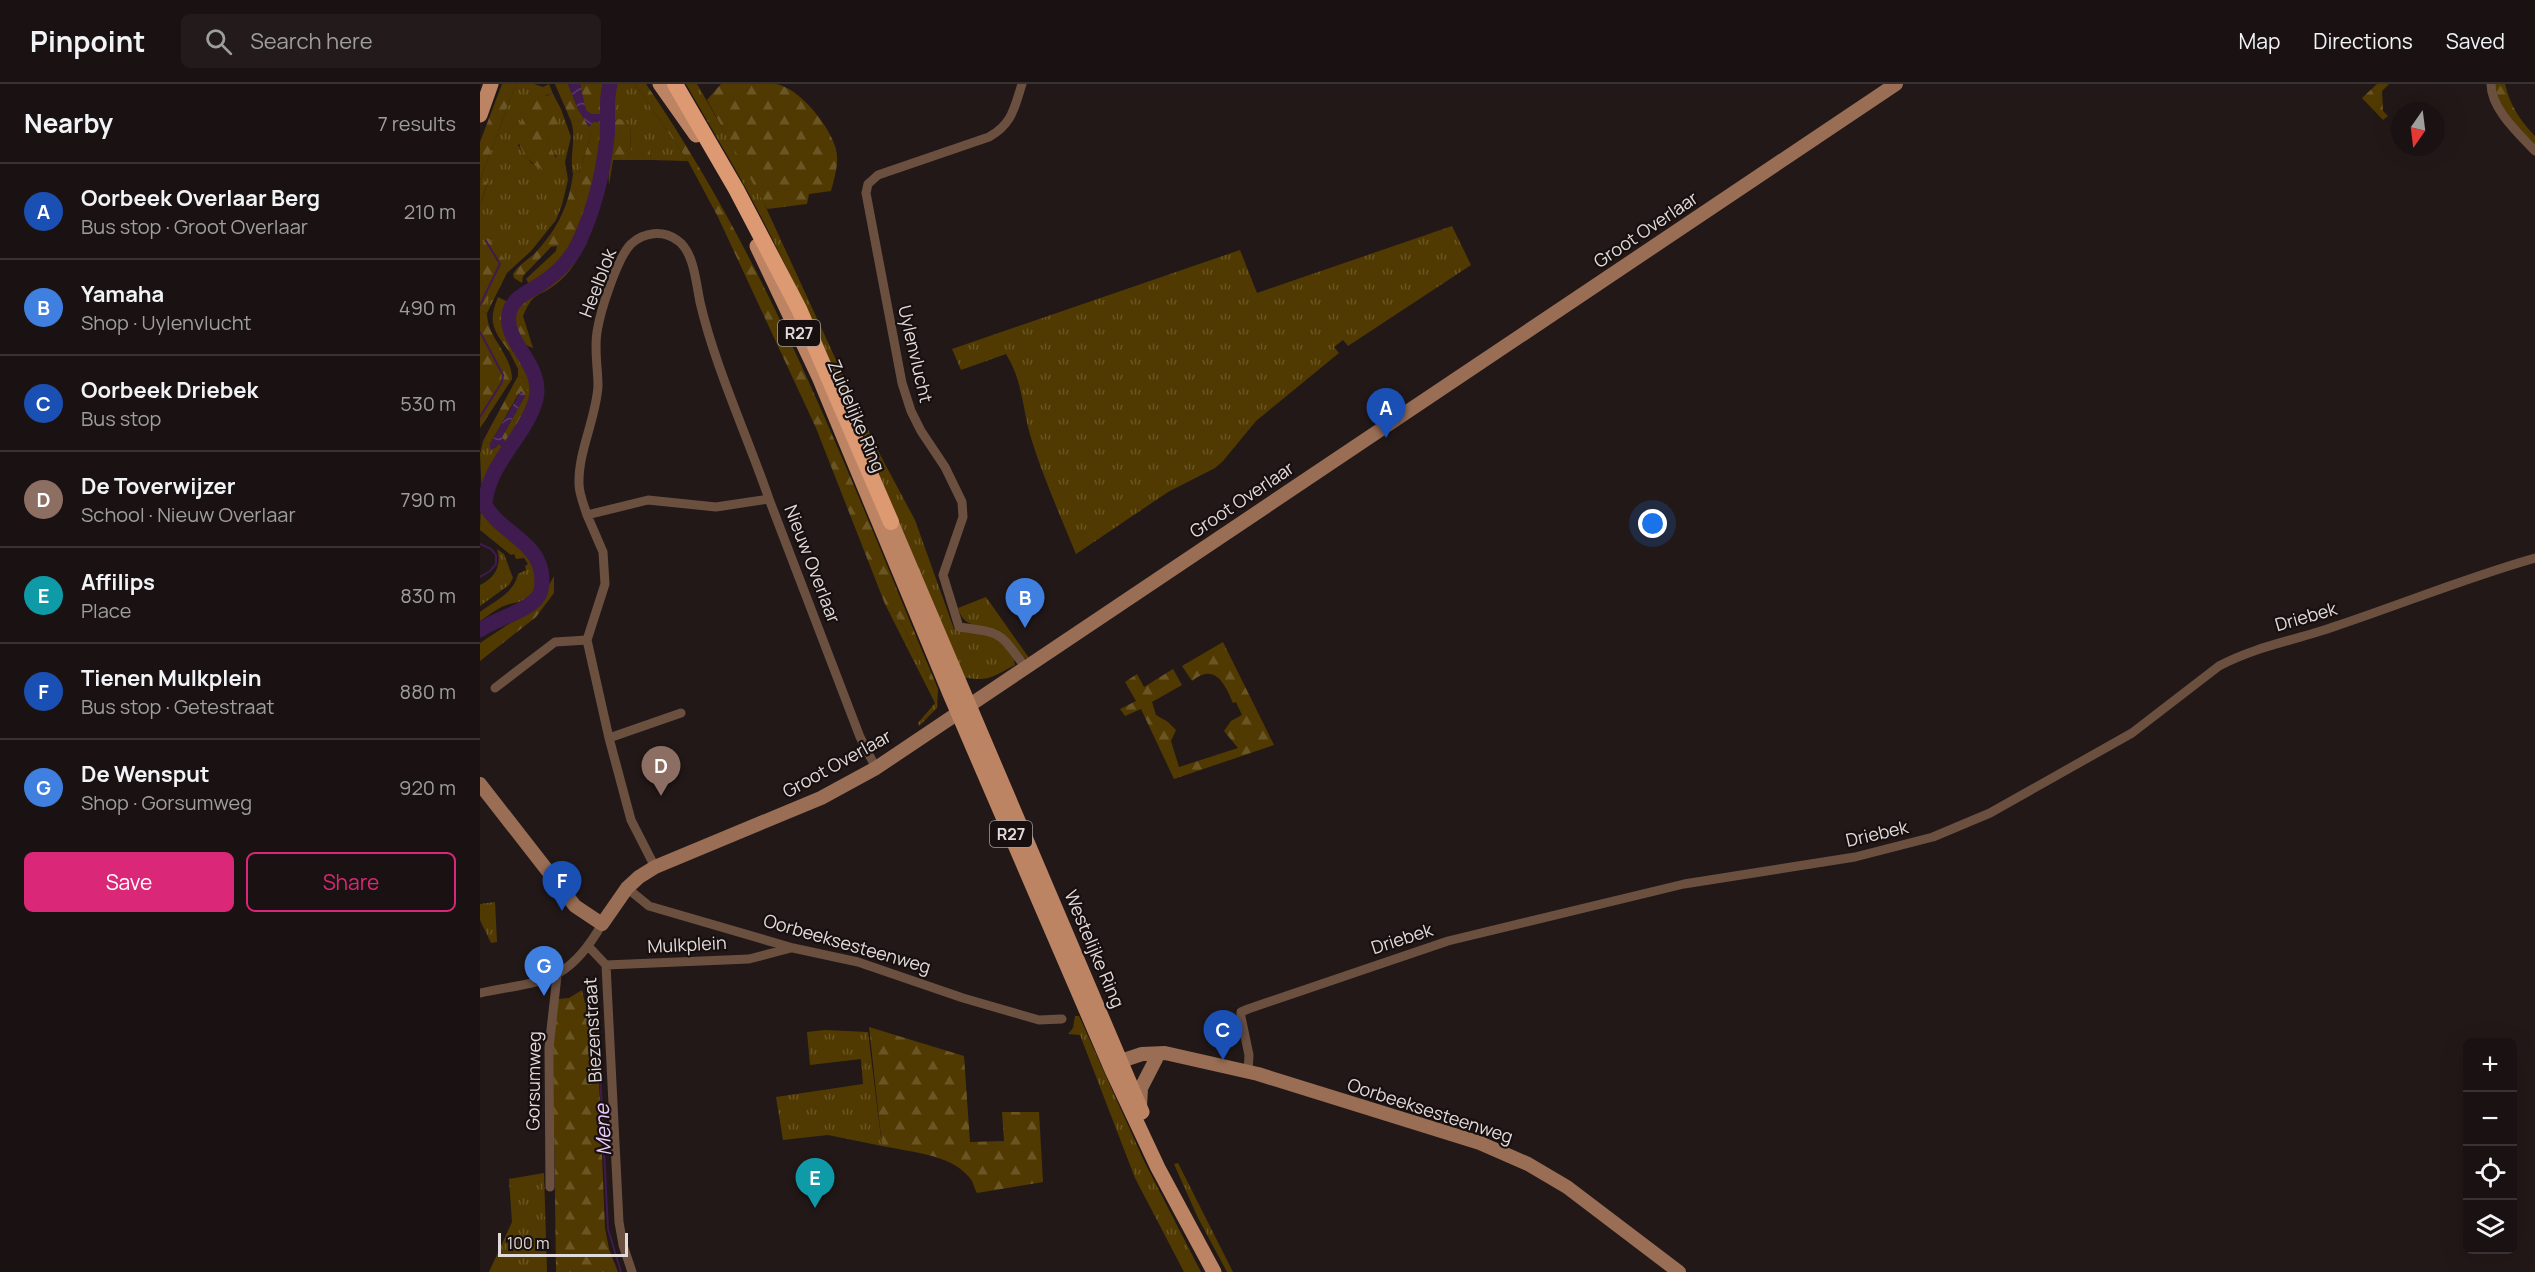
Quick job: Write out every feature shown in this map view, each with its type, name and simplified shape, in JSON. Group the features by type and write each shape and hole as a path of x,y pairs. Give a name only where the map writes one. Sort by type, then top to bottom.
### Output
{"highway":[{"name":"Zuidelijke Ring","path":"675,84 736,189 798,309 891,522"}],"main road":[{"path":"480,115 491,84"},
{"name":"Zuidelijke Ring","path":"660,84 696,134 755,241 788,309 964,709"},
{"name":"Zuidelijke Ring","path":"891,522 964,709"},
{"name":"Westelijke Ring","path":"964,709 1158,1168 1214,1272"},
{"name":"Westelijke Ring","path":"1116,1066 1140,1107 1181,1208"}],"street":[{"name":"Uylenvlucht","path":"1022,84 1012,113 1001,130 989,137 878,175 868,184 866,194 902,383 916,421 945,467 962,502 963,517 943,575 959,627 998,633 1025,667"},
{"name":"Groot Overlaar","path":"602,924 627,888 639,877 655,867 821,798 876,768 1896,84"},
{"path":"2492,84 2494,98 2505,116 2535,151"},
{"name":"Heelblok","path":"587,515 579,486 581,465 598,387 595,350 603,306 620,263 631,244 644,236 662,233 678,240 685,248 692,265 708,333 769,499"},
{"name":"Nieuw Overlaar","path":"587,515 648,500 716,507 769,499 860,737 876,768"},
{"path":"587,515 603,552 605,584 587,640 609,738 631,820 655,867"},
{"name":"Driebek","path":"1248,1072 1249,1055 1241,1012 1248,1009 1417,951 1524,922 1684,884 1855,857 1933,837 1990,813 2132,732 2219,666 2235,657 2254,649 2320,632 2535,558"},
{"path":"495,688 555,642 587,640"},
{"path":"609,738 681,713"},
{"path":"480,784 575,906 602,924 589,947 578,960 557,976 480,993"},
{"name":"Oorbeeksesteenweg","path":"627,888 649,906 794,948 858,962 963,998 1039,1020 1062,1019"},
{"path":"589,947 606,964"},
{"name":"Mulkplein","path":"606,964 749,959 794,948"},
{"name":"Biezenstraat","path":"606,964 619,1222 623,1245 632,1272"},
{"name":"Gorsumweg","path":"550,1187 549,1048 557,976"},
{"name":"Oorbeeksesteenweg","path":"1116,1066 1153,1052 1248,1072 1455,1134 1505,1153 1576,1193 1679,1272"},
{"name":"Oorbeeksesteenweg","path":"1116,1066 1175,1057"},
{"path":"1140,1107 1141,1088 1155,1059"}],"green space":[{"path":"502,84 516,84 480,180 480,142"},
{"path":"516,84 534,84 543,87 549,84 553,94 546,95 518,145 532,164 557,157 549,148 548,138 557,125 558,110 561,109 571,137 565,162 568,180 556,220 531,251 507,273 487,313 482,311 491,238 480,245 480,205 488,183 480,180"},
{"path":"555,84 568,84 578,109 589,127 594,121 603,124 603,144 594,191 574,238 561,258 546,274 529,284 526,279 556,251 557,246 551,247 523,276 522,283 514,278 513,274 537,251 557,225 569,196 573,174 580,171 591,134 576,118 571,121"},
{"path":"580,84 604,84 601,114 591,114 585,110"},
{"path":"615,84 635,84 688,161 651,160 650,150 631,150 630,126 617,119 613,123 611,110"},
{"path":"635,84 646,84 691,155 772,302 841,456 938,689 935,691 897,614 889,612 885,604 816,428 718,217 688,161"},
{"path":"686,84 697,84 757,188 877,449 915,520 954,629 983,634 1000,641 1012,655 1015,665 989,678 962,677 865,440 813,322 756,207"},
{"path":"721,84 776,84 794,92 812,108 835,146 837,163 831,191 809,194 807,204 767,209 707,100"},
{"path":"2377,84 2389,84 2382,91 2383,111 2388,116 2383,120 2362,98"},
{"path":"2494,84 2505,84 2516,112 2535,136 2535,147 2504,110"},
{"path":"553,94 561,109 558,111 557,126 548,138 557,163 550,171 539,168 529,159 521,148 518,134 521,121 533,99"},
{"path":"576,117 591,134 580,171 573,174 571,121"},
{"path":"617,119 624,120 630,126 631,150 650,150 651,160 613,160 609,185 613,123"},
{"path":"480,180 488,182 480,205"},
{"path":"1452,226 1471,265 1348,346 1343,340 1334,347 1339,353 1256,421 1215,468 1168,492 1076,554 1036,453 1016,374 1006,354 961,370 952,349 1240,250 1257,293"},
{"path":"490,238 506,262 482,311 487,313 491,330 508,362 512,379 480,428 480,245"},
{"path":"588,241 566,275 530,302 523,316 533,348 526,345 514,329 512,319 515,310 528,296 562,274"},
{"path":"498,297 508,302 505,321 518,349 510,353 494,327 493,314"},
{"path":"518,349 527,369 532,393 527,391 527,379 518,376 518,369 510,353"},
{"path":"518,376 527,379 527,391 532,393 528,407 510,441 506,444 502,437 525,396 519,393 490,444 483,441"},
{"path":"483,441 490,444 490,448 495,448 499,444 502,447 488,475 482,495 480,454"},
{"path":"481,506 495,527 528,552 536,567 538,582 530,596 501,607 480,621 480,612 508,591 516,581 518,574 526,570 525,566 528,564 524,558 516,559 514,554 511,555 480,530"},
{"path":"497,549 504,554 513,578 509,585 480,606 480,585 490,579 496,570 499,560"},
{"path":"554,576 554,593 536,617 480,661 480,643 538,605"},
{"path":"986,597 1029,658 1023,659 1001,633 970,624 961,616 958,608"},
{"path":"889,612 897,614 933,687 935,690 938,689 937,708 919,726 918,723 935,703"},
{"path":"1223,642 1274,745 1174,779 1141,709 1125,716 1120,709 1136,701 1125,682 1137,674 1144,687 1173,669 1182,685 1152,702 1156,715 1176,730 1171,741 1179,767 1238,748 1224,731 1231,721 1242,715 1236,702 1233,703 1218,678 1207,674 1192,681 1182,666"},
{"path":"495,902 497,942 491,943 480,920 480,904"},
{"path":"582,990 585,1003 592,1003 599,1081 605,1228 609,1249 618,1272 556,1272 553,1045 558,999 569,998"},
{"path":"1075,1016 1079,1016 1144,1161 1201,1272 1184,1272 1135,1178 1080,1035 1068,1034 1073,1028"},
{"path":"869,1027 964,1056 970,1142 1004,1141 1002,1112 1039,1112 1043,1182 977,1193 969,1177 951,1163 929,1155 882,1146"},
{"path":"825,1030 868,1032 882,1146 828,1135 783,1140 776,1097 863,1084 861,1059 810,1065 807,1032"},
{"path":"1178,1163 1233,1272 1227,1272 1198,1218 1174,1164"},
{"path":"544,1173 547,1272 489,1272 512,1222 509,1179"}],"water":[{"path":"568,84 580,84 586,110 591,114 601,114 603,124 594,121 589,127 578,109"},
{"path":"521,391 525,396 502,437 506,444 502,447 499,444 492,450 490,449 490,444"}],"waterway":[{"path":"480,630 532,603 541,589 540,567 535,556 520,539 492,515 485,505 492,476 524,426 536,399 537,387 534,375 512,335 509,314 518,298 550,277 564,264 584,231 603,165 610,84"},
{"path":"480,305 500,264 486,241"},
{"path":"480,332 503,375 502,382 480,417"},
{"path":"480,544 491,549 496,555 496,564 480,577"},
{"name":"Mene","path":"590,987 597,1009 608,1229 621,1272"}],"place":[{"name":"Oorbeek Overlaar Berg","path":"1386,438"},
{"name":"Yamaha","path":"1025,628"},
{"name":"De Toverwijzer","path":"661,796"},
{"name":"Tienen Mulkplein","path":"562,911"},
{"name":"De Wensput","path":"544,996"},
{"name":"Oorbeek Driebek","path":"1223,1060"},
{"name":"Affilips","path":"815,1208"}]}
